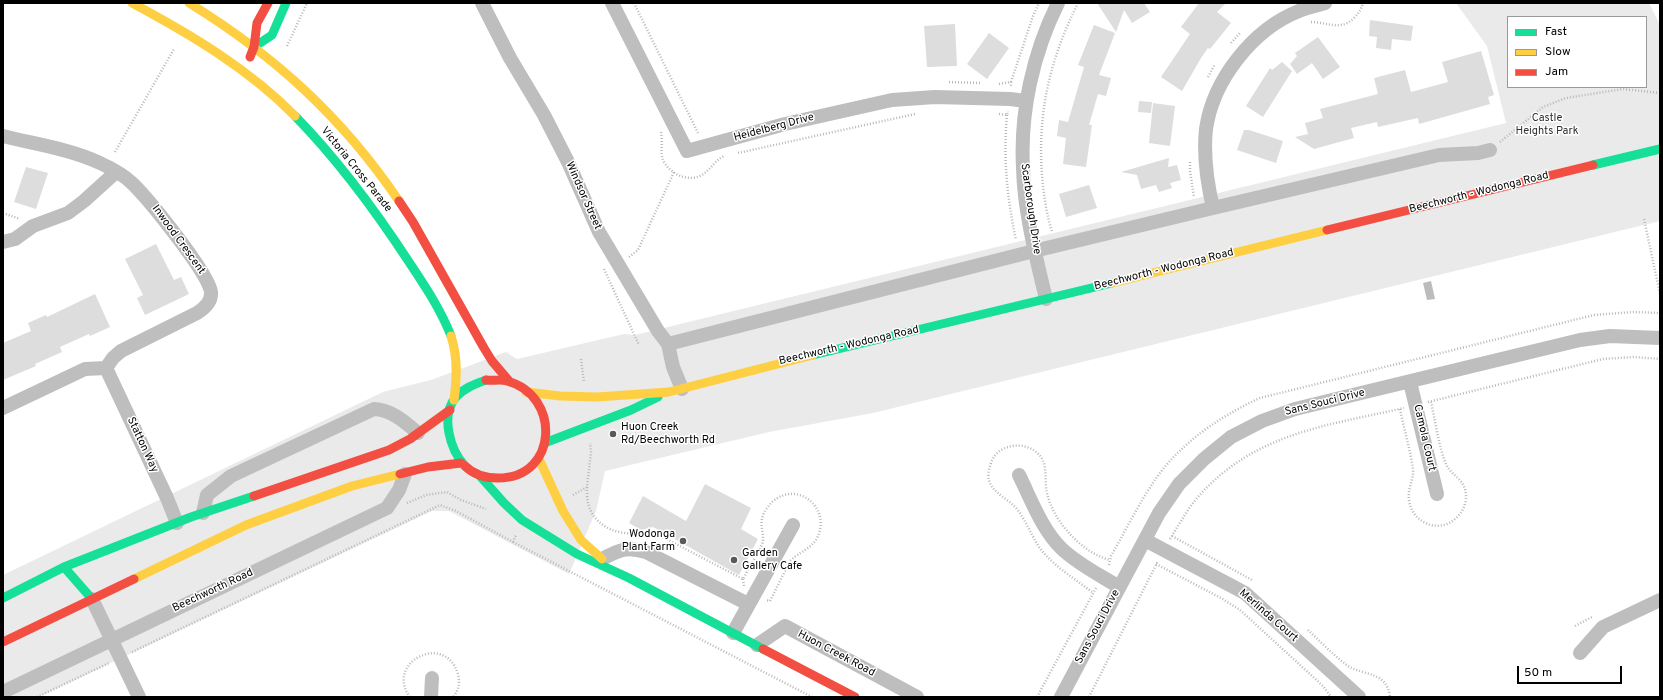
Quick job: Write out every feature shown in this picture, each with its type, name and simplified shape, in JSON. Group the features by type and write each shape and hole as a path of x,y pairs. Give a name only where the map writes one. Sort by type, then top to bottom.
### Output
{"main road":[{"name":"Victoria Cross Parade","path":"132,3 169,22 243,72 289,111 320,141 393,235 437,307 451,335 457,363 458,376 454,400"},
{"name":"Victoria Cross Parade","path":"189,3 236,33 288,72 316,98 363,150 410,217 484,348 492,361 509,381"},
{"path":"243,72 254,47 258,23 268,3"},
{"path":"254,47 272,35 286,3"},
{"name":"Beechworth - Wodonga Road","path":"547,442 631,410 676,390 782,362 1660,149"},
{"path":"486,380 509,381 526,392 536,402 544,414 548,428 547,442 540,459 528,470 513,477 494,479 480,476 470,472 461,463 452,447 449,423 450,410 454,400 463,390 474,384 486,380"},
{"name":"Beechworth - Wodonga Road","path":"526,392 581,397 676,390"},
{"path":"3,598 64,567 203,512 372,456 400,445 450,410"},
{"path":"540,459 559,503 581,540 602,559 629,578"},
{"path":"3,642 246,525 352,486 405,474 428,467 461,463"},
{"path":"480,476 504,503 529,525 577,554 629,578 757,645 832,692 855,697"},
{"path":"64,567 92,599"}],"street":[{"name":"Windsor Street","path":"482,3 510,58 544,115 565,155 599,232 658,332 668,344 676,390"},
{"name":"Heidelberg Drive","path":"612,3 687,151 785,124 892,100 935,97 1010,98 1026,101"},
{"name":"Scarborough Drive","path":"1046,299 1034,251 1023,168 1026,101 1039,51 1058,3"},
{"path":"1213,208 1205,166 1206,129 1210,111 1226,74 1259,36 1298,11 1325,3"},
{"name":"Inwood Crescent","path":"3,136 82,156 100,163 116,172 132,183 153,206 204,274 211,293 205,308 121,351 112,358 106,368"},
{"path":"668,344 1034,251 1213,208 1439,155 1478,153 1490,150"},
{"path":"3,242 15,239 33,226 68,213 84,201 116,172"},
{"name":"Sans Souci Drive","path":"1061,697 1159,513 1179,484 1204,459 1231,437 1262,421 1295,409 1580,340 1610,336 1660,338"},
{"path":"3,408 85,369 106,368"},
{"name":"Statton Way","path":"106,368 167,498 176,523"},
{"name":"Camola Court","path":"1410,382 1437,494"},
{"path":"203,512 207,495 231,476 374,409 387,412 398,417 418,433"},
{"path":"387,508 398,490 405,474"},
{"path":"1019,475 1046,528 1061,548 1078,562 1119,586"},
{"name":"Beechworth Road","path":"3,692 387,508"},
{"path":"733,633 750,599 792,525"},
{"name":"Merlinda Court","path":"1145,540 1163,551 1245,593 1359,697"},
{"path":"602,559 620,550 633,548 646,552 750,599"},
{"path":"92,599 139,697"},
{"path":"1580,653 1603,628 1660,600"},
{"name":"Huon Creek Road","path":"757,645 784,626 917,697"},
{"path":"431,697 432,678"}],"path":[{"path":"287,46 306,3"},
{"path":"634,3 698,133"},
{"path":"1012,82 1033,16 1039,3"},
{"path":"1052,231 1048,222 1040,144 1043,117 1048,83 1054,60 1078,3"},
{"path":"1308,22 1312,21 1342,26 1347,24 1356,16 1361,10 1363,3"},
{"path":"115,152 174,49"},
{"path":"1490,150 1543,107 1566,98 1623,88 1660,93"},
{"path":"1007,115 1005,152 1006,188 1016,240"},
{"path":"618,265 638,250 674,172"},
{"path":"1644,219 1660,294"},
{"path":"1037,697 1092,592 1109,568 1111,556 1158,476 1193,438 1214,423 1242,406 1260,398 1594,315 1633,312 1660,313"},
{"path":"1088,697 1163,551 1196,500 1210,485 1247,455 1282,439 1305,431 1603,359 1634,356 1660,359"},
{"path":"581,359 585,386 581,397"},
{"path":"588,427 591,452 587,487 588,502 592,513 598,522 605,528 625,533 642,534 651,531 743,579"},
{"path":"559,503 587,487"},
{"path":"387,508 404,504 426,495 447,492 461,500 487,509"},
{"path":"787,494 798,494 806,497 817,510 820,522 819,530 812,545 790,561 770,601 750,599 745,589 743,579 763,542 761,528 762,519 766,510 775,501 787,494"},
{"path":"37,697 440,505 456,511 812,697"},
{"path":"513,542 517,534 529,525"},
{"path":"1156,564 1221,598 1240,610 1323,686 1331,697"}],"green space":[{"name":"Castle Heights Park","path":"1456,3 1649,3 1660,25 1660,221 873,413 769,432 605,471 596,511 569,574 449,511 432,511 39,697 3,697 3,575 383,392 431,380 506,352 517,359 624,334 635,335 1506,123 1487,46"}],"shaded area":[{"path":"1431,281 1435,299 1427,300 1423,283"}],"building":[{"path":"1097,3 1144,3 1150,12 1132,23 1124,10 1116,32"},
{"path":"1199,3 1226,3 1217,12 1231,23 1210,49 1208,48 1182,91 1161,77 1190,34 1181,27"},
{"path":"1370,20 1413,26 1411,41 1392,39 1391,50 1376,48 1377,37 1369,36"},
{"path":"955,24 957,66 927,67 924,26"},
{"path":"1094,25 1115,33 1099,75 1111,78 1106,96 1098,94 1089,125 1092,125 1086,167 1063,164 1066,138 1057,136 1059,120 1068,122 1084,67 1078,65"},
{"path":"989,33 1009,48 987,79 967,64"},
{"path":"1318,37 1340,67 1323,79 1312,63 1297,74 1290,64 1297,56 1295,53"},
{"path":"1481,51 1494,95 1488,97 1490,104 1419,124 1418,118 1378,127 1377,122 1351,128 1354,138 1314,149 1295,137 1308,134 1305,123 1323,118 1320,109 1378,94 1374,78 1405,70 1411,92 1448,82 1442,62"},
{"path":"1282,62 1292,71 1263,117 1246,106 1270,68 1272,70"},
{"path":"1139,101 1152,102 1151,113 1138,112"},
{"path":"1153,103 1175,106 1170,146 1149,143"},
{"path":"1244,130 1249,130 1283,141 1276,163 1237,150"},
{"path":"1169,158 1168,167 1177,165 1181,180 1170,183 1172,188 1159,192 1156,185 1141,189 1137,175 1121,172"},
{"path":"26,167 48,173 36,209 14,202"},
{"path":"1089,185 1097,208 1066,217 1059,194"},
{"path":"156,244 174,280 181,277 189,294 145,315 137,298 143,295 125,259"},
{"path":"95,294 110,327 90,336 89,334 60,347 62,352 35,364 36,366 3,380 3,343 31,331 28,323 46,315 47,317"},
{"path":"705,484 751,508 741,529 758,539 739,575 653,527 641,530 629,523 643,496 686,521"}],"traffic: fast":[{"path":"254,47 272,35 286,3"},
{"path":"295,116 327,150 356,186 383,224 432,298 451,336"},
{"path":"1593,165 1660,149"},
{"path":"813,355 1112,283"},
{"path":"465,466 451,442 448,423 451,404 463,391 486,380"},
{"path":"547,442 631,410 658,397"},
{"path":"480,476 504,503 522,520 577,554 629,578 763,649"},
{"path":"3,598 64,567 191,517 254,496"},
{"path":"64,567 92,599"}],"traffic: slow":[{"path":"132,3 197,40 239,68 295,116"},
{"path":"189,3 250,44 305,90 354,142 399,201"},
{"path":"1112,283 1327,230"},
{"path":"451,336 455,352 456,368 454,400"},
{"path":"526,392 560,396 597,397 669,392 813,355"},
{"path":"539,459 563,511 581,540 602,559"},
{"path":"134,579 246,525 352,486 400,474"}],"traffic: jam":[{"path":"250,57 254,47 257,23 268,3"},
{"path":"1327,230 1593,165"},
{"path":"399,201 413,222 484,348 492,361 509,381"},
{"path":"465,466 476,474 489,477 498,478 518,474 533,465 542,451 546,435 544,418 537,402 525,389 507,381 486,380"},
{"path":"254,496 389,450 410,439 450,410"},
{"path":"400,474 428,467 461,463"},
{"path":"3,642 134,579"},
{"path":"763,649 855,697"}],"place":[{"name":"Huon Creek Rd/Beechworth Rd","path":"613,434"},
{"name":"Wodonga Plant Farm","path":"683,541"},
{"name":"Garden Gallery Cafe","path":"734,560"}]}
